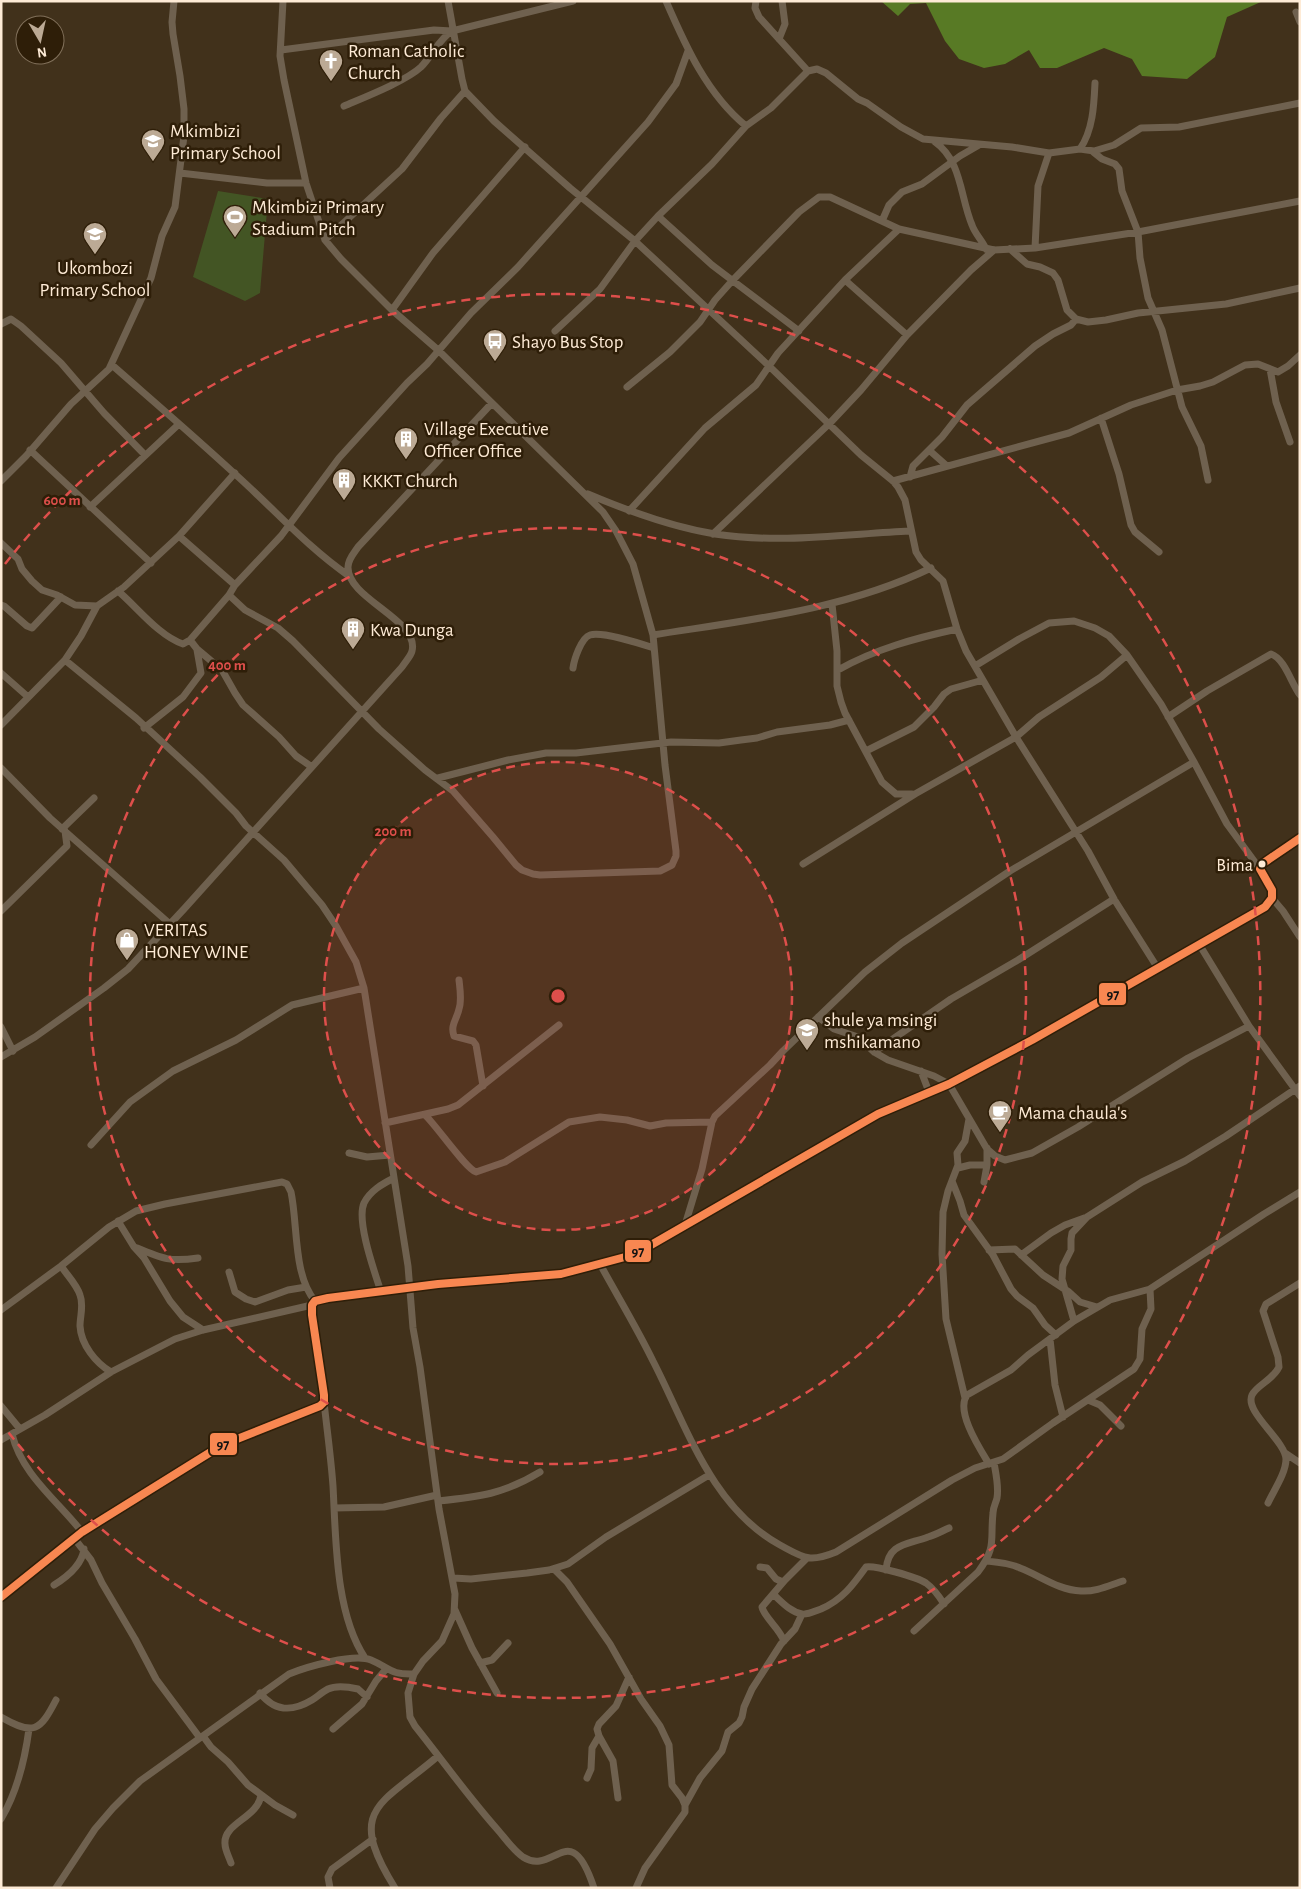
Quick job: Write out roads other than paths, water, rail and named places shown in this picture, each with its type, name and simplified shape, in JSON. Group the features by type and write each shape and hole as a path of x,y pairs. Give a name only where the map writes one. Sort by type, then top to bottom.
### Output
{"street":[{"path":"1,481 84,390 104,375 112,365 130,320 151,278 162,236 175,207 184,136 184,109 172,34 174,1"},
{"path":"229,595 245,610 274,625 293,641 398,747 452,791 516,866 529,873 574,875 660,871 672,865 676,856 653,635 640,584 629,557 616,531 603,512 585,493 438,350 392,310 341,259 325,240 306,183 284,80 280,50 283,1"},
{"path":"448,1 452,31 465,91 494,121 635,241 830,423 861,455 893,481 902,494 914,545 919,556 943,580 957,630 975,666 1114,899 1157,967"},
{"path":"280,50 434,30 452,31 573,1"},
{"path":"666,1 688,51 730,113 746,126"},
{"path":"756,1 755,8 759,17 808,71"},
{"path":"779,39 785,24 782,1"},
{"path":"1296,12 1300,22"},
{"path":"344,106 416,71 446,35 452,31"},
{"path":"118,592 177,642 183,644 190,640 229,595 235,585 270,549 339,458 471,313 518,267 648,122 670,92 680,74 688,51"},
{"path":"555,331 600,289 635,241 712,164 746,126 781,99 808,71 817,69 826,73 858,99 867,103 900,127 923,139 935,142 1012,147 1049,153 1080,148 1092,151 1102,159 1115,164 1119,169 1122,191 1138,232 1138,245 1144,280 1153,311 1162,330 1182,407 1201,446 1208,480"},
{"path":"1080,148 1088,133 1094,98 1094,83"},
{"path":"325,240 402,169 441,118 465,91"},
{"path":"1092,151 1114,145 1141,128 1179,127 1300,102"},
{"path":"935,142 942,147 952,162 962,187 972,225 986,248"},
{"path":"882,221 889,205 896,196 922,184 979,145"},
{"path":"392,310 433,253 525,147"},
{"path":"1034,248 1038,186 1049,153"},
{"path":"180,173 267,183 306,183"},
{"path":"627,387 670,352 709,311 732,281 793,218 819,198 830,197 899,229 994,250 1034,248 1138,232 1300,201"},
{"path":"658,216 732,281 799,331"},
{"path":"629,511 705,428 756,385 778,353 845,280 899,229"},
{"path":"1010,249 1027,264 1040,267 1055,275 1067,310 1076,319 1088,322 1097,322 1129,314 1226,304 1300,288"},
{"path":"713,534 830,423 861,390 907,335 971,270 994,250"},
{"path":"845,280 907,335"},
{"path":"1,324 11,319 18,323 61,363 145,455"},
{"path":"910,477 913,466 942,437 967,404 1035,346 1071,325 1076,319"},
{"path":"893,481 1069,433 1131,405 1177,390 1213,382 1240,367 1253,364 1264,365 1275,372 1280,371 1300,355"},
{"path":"1,1057 13,1052 128,969 402,667 412,652 412,642 408,632 356,586 349,576 329,561 288,524 235,473 112,365"},
{"path":"1270,370 1275,397 1290,442"},
{"path":"349,576 348,566 350,558 358,547 492,403"},
{"path":"1102,418 1119,474 1131,525 1135,532 1159,552"},
{"path":"90,507 178,424"},
{"path":"30,450 151,563"},
{"path":"929,450 947,466"},
{"path":"1,725 27,696 64,660 81,636 96,606 118,592 151,563 179,536 235,473"},
{"path":"585,493 629,511 713,534 757,538 835,536 910,531"},
{"path":"179,536 235,585"},
{"path":"1,543 18,559 22,569 42,590 74,604 96,606"},
{"path":"653,635 832,604 895,584 931,568"},
{"path":"1,605 32,628 61,597"},
{"path":"832,604 838,670 837,690 845,713 882,782 890,791 896,794 914,794"},
{"path":"1,1440 111,1372 175,1339 203,1330 328,1298 410,1288 561,1274 625,1257 651,1245 820,1147 850,1132 878,1114 949,1084 1063,1023 1157,967 1265,907 1272,898 1272,890 1260,869 1227,824 1168,717 1127,655 1109,636 1095,628 1074,621 1049,623 1035,629 975,666"},
{"path":"838,670 903,642 957,630"},
{"path":"572,668 576,653 586,637 591,634 654,648"},
{"path":"190,640 197,649 222,670 243,705 279,737 296,756 312,767"},
{"path":"144,728 183,697 201,673 197,649"},
{"path":"1168,717 1207,691 1271,654 1276,657 1284,668 1300,695"},
{"path":"803,864 914,794 1016,736 1039,717 1100,677 1127,655"},
{"path":"64,660 99,687 200,777 284,860 322,905 356,962 364,988 394,1178 410,1288 413,1328 438,1498 455,1594 454,1610 442,1641 414,1674 408,1693 410,1716 415,1726 469,1798 522,1856 534,1861 543,1860 567,1850 574,1851 580,1856 588,1870 594,1888"},
{"path":"1,673 27,696"},
{"path":"866,751 914,727 951,688 983,680"},
{"path":"438,778 508,760 546,753 741,740 850,720"},
{"path":"685,1225 715,1116 865,972 889,952 978,891 1194,762"},
{"path":"1,768 63,830 170,924"},
{"path":"63,830 94,798"},
{"path":"63,830 67,846"},
{"path":"1260,869 1264,862 1300,838"},
{"path":"1,911 67,846 80,843"},
{"path":"1272,898 1300,937"},
{"path":"874,1052 951,999 1018,960 1075,922 1114,899"},
{"path":"1199,944 1249,1026 1297,1088 1300,1096"},
{"path":"459,980 460,1008 454,1020 452,1031 454,1036 473,1041 476,1045 483,1086"},
{"path":"91,1145 130,1102 173,1071 236,1040 282,1009 364,988"},
{"path":"818,1017 834,1029 858,1037 874,1052 892,1062 921,1071 949,1084 987,1148 995,1156 1006,1160 1032,1152 1078,1127 1188,1058 1249,1026"},
{"path":"385,1123 453,1108 558,1025"},
{"path":"1,1027 13,1052"},
{"path":"921,1071 929,1092"},
{"path":"1021,1255 1051,1233 1087,1217 1142,1182 1206,1148 1297,1088"},
{"path":"425,1115 437,1127 468,1167 476,1172 505,1162 573,1121 605,1117 650,1126 666,1123 712,1122"},
{"path":"914,1631 978,1572 986,1561 992,1544 992,1516 998,1497 998,1488 992,1463 971,1432 946,1319 942,1254 943,1212 958,1168 957,1153 965,1141 969,1119"},
{"path":"984,1182 987,1148"},
{"path":"349,1153 367,1158 390,1155"},
{"path":"958,1168 970,1165 987,1165"},
{"path":"381,1292 366,1242 362,1212 364,1202 374,1190 394,1178"},
{"path":"952,1181 964,1215 989,1250 1011,1289 1033,1308 1053,1337 1055,1385 1063,1417"},
{"path":"1,1310 118,1221 136,1211 278,1182 285,1183 292,1197 300,1262 306,1287 313,1303 331,1461 334,1531 346,1614 354,1638 365,1658"},
{"path":"965,1398 967,1395 1011,1370 1074,1321 1116,1297 1150,1289 1300,1192"},
{"path":"1074,1321 1062,1280 1063,1266 1071,1250 1071,1236 1074,1230 1087,1217"},
{"path":"118,1221 134,1247 144,1258 170,1301 183,1317 203,1330"},
{"path":"134,1247 162,1258 180,1260 198,1258"},
{"path":"989,1250 1015,1249 1043,1275 1065,1289 1083,1304 1097,1307"},
{"path":"600,1264 652,1359 698,1457 709,1475 735,1508 759,1533 806,1559 820,1559 836,1552 952,1480 975,1468 1003,1459 1138,1365 1141,1354 1142,1329 1151,1310 1150,1289"},
{"path":"61,1266 80,1294 82,1305 80,1328 82,1336 96,1361 111,1372"},
{"path":"230,1272 235,1292 255,1302 288,1290 306,1287"},
{"path":"1268,1502 1285,1465 1284,1453 1277,1440 1254,1410 1251,1397 1253,1393 1270,1380 1279,1367 1278,1357 1264,1315 1264,1308 1273,1299 1300,1283"},
{"path":"1088,1400 1100,1405 1121,1426"},
{"path":"1,1597 82,1532 222,1446 312,1410 324,1402"},
{"path":"1,1406 20,1429"},
{"path":"1,1420 8,1416"},
{"path":"12,1434 23,1463 49,1496 82,1532"},
{"path":"1284,1453 1300,1463"},
{"path":"334,1508 384,1507 438,1498 501,1492 524,1482 540,1472"},
{"path":"453,1578 486,1577 554,1569 568,1564 606,1536 709,1475"},
{"path":"886,1570 890,1554 897,1548 907,1542 929,1537 949,1528"},
{"path":"74,1538 84,1550 156,1679 201,1737 228,1762 248,1785 293,1816"},
{"path":"54,1585 68,1575 83,1558 84,1550"},
{"path":"784,1640 776,1625 762,1607 806,1559"},
{"path":"986,1561 1020,1567 1062,1588 1081,1591 1099,1589 1123,1581"},
{"path":"773,1594 791,1609 802,1614 820,1609 839,1598 852,1587 866,1567 873,1566 916,1578 926,1583 936,1592 944,1604"},
{"path":"760,1568 767,1568 776,1579 783,1582"},
{"path":"554,1569 567,1582 610,1644 641,1700 660,1726 669,1745 672,1785 685,1805"},
{"path":"454,1610 497,1693"},
{"path":"636,1888 645,1868 685,1812 685,1805 700,1778 722,1751 728,1732 739,1723 752,1689 784,1640 795,1629 802,1614"},
{"path":"480,1663 492,1660 508,1642"},
{"path":"61,1886 95,1829 140,1781 289,1674 334,1661 365,1658 403,1675 414,1674"},
{"path":"333,1729 355,1711 386,1669"},
{"path":"587,1778 591,1769 592,1748 598,1736 599,1724 616,1706 629,1677"},
{"path":"260,1693 266,1701 276,1707 288,1709 302,1706 329,1688 358,1689 367,1697"},
{"path":"1,1717 17,1726 29,1729 37,1727 42,1723 56,1700"},
{"path":"1,1819 8,1808 18,1780 29,1729"},
{"path":"598,1736 613,1761 618,1798"},
{"path":"395,1888 383,1868 373,1839 370,1826 373,1816 390,1794 438,1756"},
{"path":"232,1863 225,1845 227,1835 232,1827 258,1807 262,1795"},
{"path":"330,1888 328,1877 332,1869 373,1839"}],"place":[{"name":"Roman Catholic Church","path":"331,82"},
{"name":"Mkimbizi Primary School","path":"153,162"},
{"name":"Mkimbizi Primary Stadium Pitch","path":"235,238"},
{"name":"Ukombozi Primary School","path":"95,255"},
{"name":"Shayo Bus Stop","path":"495,362"},
{"name":"Village Executive Officer Office","path":"406,460"},
{"name":"KKKT Church","path":"344,501"},
{"name":"Kwa Dunga","path":"353,650"},
{"name":"Bima","path":"1262,864"},
{"name":"VERITAS HONEY WINE","path":"127,961"},
{"name":"shule ya msingi mshikamano","path":"807,1051"},
{"name":"Mama chaula's","path":"1000,1133"}]}
